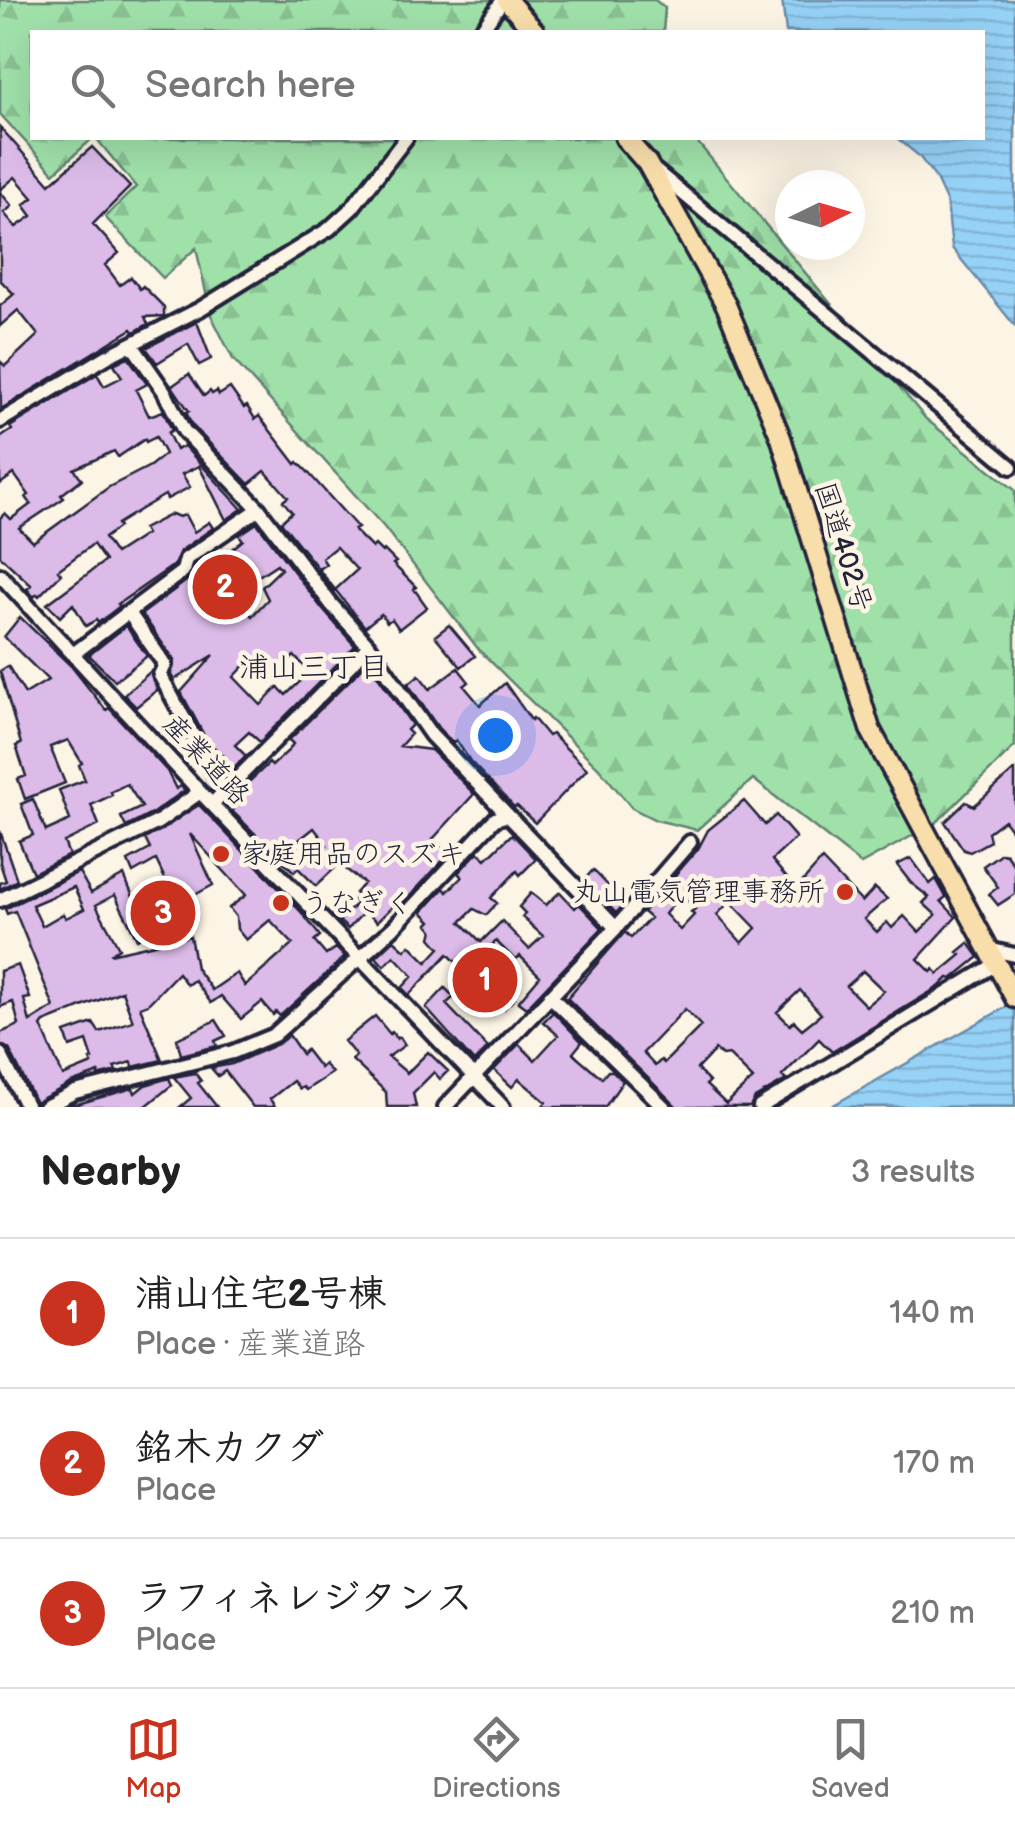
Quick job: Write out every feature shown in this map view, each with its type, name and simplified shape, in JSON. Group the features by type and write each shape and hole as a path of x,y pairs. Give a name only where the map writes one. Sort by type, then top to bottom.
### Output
{"highway":[{"path":"505,0 533,30"},
{"name":"国道402号","path":"627,140 647,163 726,305 780,438 870,729 1015,998"}],"street":[{"path":"482,30 505,0"},
{"path":"0,421 54,386 200,309 329,229 352,208 404,140"},
{"path":"647,163 1010,467"},
{"path":"132,345 164,391 184,431 258,509 370,646 431,735 616,928"},
{"path":"73,654 183,571 186,559 258,509"},
{"name":"産業道路","path":"0,575 200,792 503,1107"},
{"path":"130,614 165,665 160,675 224,792"},
{"path":"212,804 370,646"},
{"path":"0,900 158,822 200,792"},
{"path":"45,1107 75,1092 233,1052 274,1034 393,928 495,820 508,815"},
{"path":"445,1107 616,928 690,842"},
{"path":"760,1107 1015,955"},
{"path":"550,996 664,1107"},
{"path":"0,1054 27,1107"}],"green space":[{"path":"0,0 655,0 665,8 663,30 30,30 30,140 91,140 54,173 0,114"},
{"path":"98,140 696,140 775,236 775,260 795,260 926,419 1015,490 1015,746 937,822 861,864 753,779 697,830 656,820 632,808 599,768 479,650 384,527 233,359 211,315 196,248 163,278 105,217 136,187"}],"water":[{"path":"782,0 1015,0 1015,326 952,248 947,203 935,177 919,156 899,140 985,140 985,30 786,30"},
{"path":"1015,1002 1015,1107 830,1107"}],"building":[{"path":"0,127 50,184 92,147 130,187 93,224 119,253 105,265 120,285 131,277 164,307 164,316 145,317 148,324 134,332 132,329 1,409 0,361 5,366 38,335 18,310 0,326 0,306 14,294 0,280 0,192 12,206 4,213 16,227 32,216 24,205 33,198 15,177 0,190"},
{"path":"197,322 211,359 199,365 188,344 157,363 146,348"},
{"path":"128,357 147,384 136,390 149,416 163,411 176,450 184,446 242,509 226,520 199,466 182,474 190,487 141,509 104,538 115,554 146,534 143,529 172,514 185,515 194,532 209,522 213,528 180,551 174,565 98,623 96,620 86,626 73,604 60,617 47,604 105,561 93,544 58,570 61,574 34,597 27,589 31,585 0,556 0,518 5,513 11,519 31,504 14,474 0,484 0,438 12,430 10,427 97,374 104,386 122,377 114,364","holes":["156,437 165,454 109,487 33,542 19,528 64,498 61,495 82,479 74,469 114,451 118,457 145,439 146,442"]},
{"path":"189,374 204,396 210,391 219,395 230,388 244,408 247,406 255,419 259,416 296,464 358,528 354,530 372,548 375,545 384,550 396,562 393,564 416,587 427,607 399,629 392,619 387,622 381,614 365,627 335,590 357,570 336,547 322,558 326,564 319,569 281,522 292,512 283,501 288,497 265,471 249,484 192,425 186,412 189,411 172,386"},
{"path":"257,523 355,646 260,742 249,732 235,745 246,756 226,775 220,764 226,758 207,741 181,692 214,655 174,680 174,660 142,614 189,579 195,565 206,557 211,565 243,540 239,535","holes":["277,564 281,569 262,587 268,599 252,616 245,609 228,619 219,602 252,575 254,579","294,656 310,672 286,695 278,687 261,705 234,677 251,659 263,672 272,663 280,671"]},
{"path":"20,617 71,666 106,710 109,708 167,771 176,789 181,786 185,790 126,827 121,817 142,807 127,784 111,792 112,795 91,805 99,825 64,842 69,855 33,873 19,841 33,835 21,804 33,799 46,831 70,820 59,790 85,780 79,765 82,763 68,740 50,747 65,783 25,799 18,779 26,776 16,746 21,744 0,671 8,666 25,694 48,680 4,637"},
{"path":"449,625 475,656 461,667 435,636"},
{"path":"126,626 147,656 115,681 89,655"},
{"path":"368,662 412,725 407,730 411,734 400,746 431,750 474,794 433,839 448,855 408,898 398,906 395,904 377,922 365,911 348,929 339,921 357,903 355,893 364,883 339,864 316,886 298,868 294,872 232,811 239,804 232,798 289,750 293,744 289,740","holes":["314,828 327,845 310,861 294,844"]},
{"path":"458,668 469,682 464,686 480,705 505,683 531,720 548,736 552,734 587,769 535,823 470,761 456,740 453,743 439,729 408,684 419,675 430,689"},
{"path":"151,671 157,690 136,707 124,695"},
{"path":"1015,770 1015,835 1004,820 988,832 990,841 970,852 964,850 945,822 966,802 974,806"},
{"path":"744,801 765,825 776,815 796,838 772,860 796,889 822,860 862,902 875,888 887,899 864,919 877,932 887,922 892,928 904,916 919,932 936,915 923,903 929,897 897,865 911,858 930,884 936,879 946,897 941,901 956,917 918,959 938,974 969,943 979,957 952,979 832,1052 819,1039 782,1076 786,1080 755,1098 750,1107 677,1107 567,998 625,932 631,938 650,918 643,912 698,849 708,830","holes":["681,894 695,909 680,930 665,914","730,901 756,928 742,943 717,915","863,971 884,991 866,1006 846,986","800,990 821,1014 802,1029 794,1021 790,1025 777,1012","685,1009 701,1026 664,1063 661,1060 655,1066 643,1053","715,1050 722,1056 729,1055 753,1079 726,1104 706,1085 709,1082 697,1069"]},
{"path":"199,805 302,913 320,936 314,941 326,955 336,948 345,957 280,1016 276,1012 273,1015 262,1002 241,1019 221,996 211,1003 194,980 187,985 178,973 148,1004 140,1007 162,1060 114,1067 116,1071 71,1083 36,1103 9,1049 0,1044 0,1033 19,1025 13,1002 0,1007 0,971 18,965 30,998 24,999 30,1022 54,1007 15,911 7,914 5,909 79,872 91,893 124,875 140,914 173,896 156,860 133,873 128,861 150,849 145,839","holes":["190,834 246,895 229,908 246,940 270,920 293,944 245,986 237,973 212,990 196,968 190,936 110,954 119,948 96,905 115,895 137,939 196,907 191,897 213,885","74,887 84,909 66,918 63,914 42,926 32,905","122,991 133,1021 99,1032 93,1023 65,1033 70,1047 87,1041 93,1059 92,1064 63,1076 41,1026"]},
{"path":"0,831 17,880 0,889 0,883 6,881 0,863"},
{"path":"512,834 536,859 520,875 517,871 491,898 497,903 486,915 474,909 461,922 481,942 502,921 529,949 543,936 522,917 525,913 519,907 531,893 546,905 560,892 575,908 579,904 602,928 526,1008 518,1002 540,976 520,956 515,960 496,941 482,955 489,962 485,966 515,998 504,1009 448,954 409,995 402,988 413,976 394,956 384,966 376,957 394,940 405,950 410,945 427,962 440,948 431,938 431,921 422,912 444,888 447,892 462,877 458,873 478,852 486,859"},
{"path":"1001,853 1015,867 1015,894 998,905 989,894 998,887 983,866"},
{"path":"593,870 625,903 616,913 584,880"},
{"path":"445,988 454,997 446,1004 488,1048 474,1062 426,1008"},
{"path":"553,1012 582,1042 573,1053 602,1078 613,1071 623,1081 605,1107 542,1107 546,1102 519,1079 512,1087 494,1070 519,1044 535,1060 558,1035 543,1022"},
{"path":"375,1016 405,1045 388,1057 407,1073 428,1052 448,1071 440,1079 434,1072 413,1093 416,1107 387,1107 386,1092 352,1060 356,1056 344,1041"},
{"path":"216,1020 226,1036 215,1041 217,1046 181,1055 177,1039"},
{"path":"289,1035 302,1054 306,1050 320,1068 324,1064 332,1073 306,1090 293,1081 270,1099 275,1107 253,1107 225,1071 218,1076 211,1068 232,1064 278,1044"},
{"path":"195,1073 217,1107 180,1107 191,1098 174,1077"},
{"path":"169,1078 172,1085 145,1107 67,1107 133,1088 135,1093 145,1085"}],"place":[{"name":"銘木カクダ","path":"225,587"},
{"name":"家庭用品のスズキ","path":"221,854"},
{"name":"丸山電気管理事務所","path":"845,892"},
{"name":"うなぎく","path":"281,903"},
{"name":"ラフィネレジタンス","path":"163,913"},
{"name":"浦山住宅2号棟","path":"485,980"}],"district":[{"name":"浦山三丁目","path":"314,668"}]}
